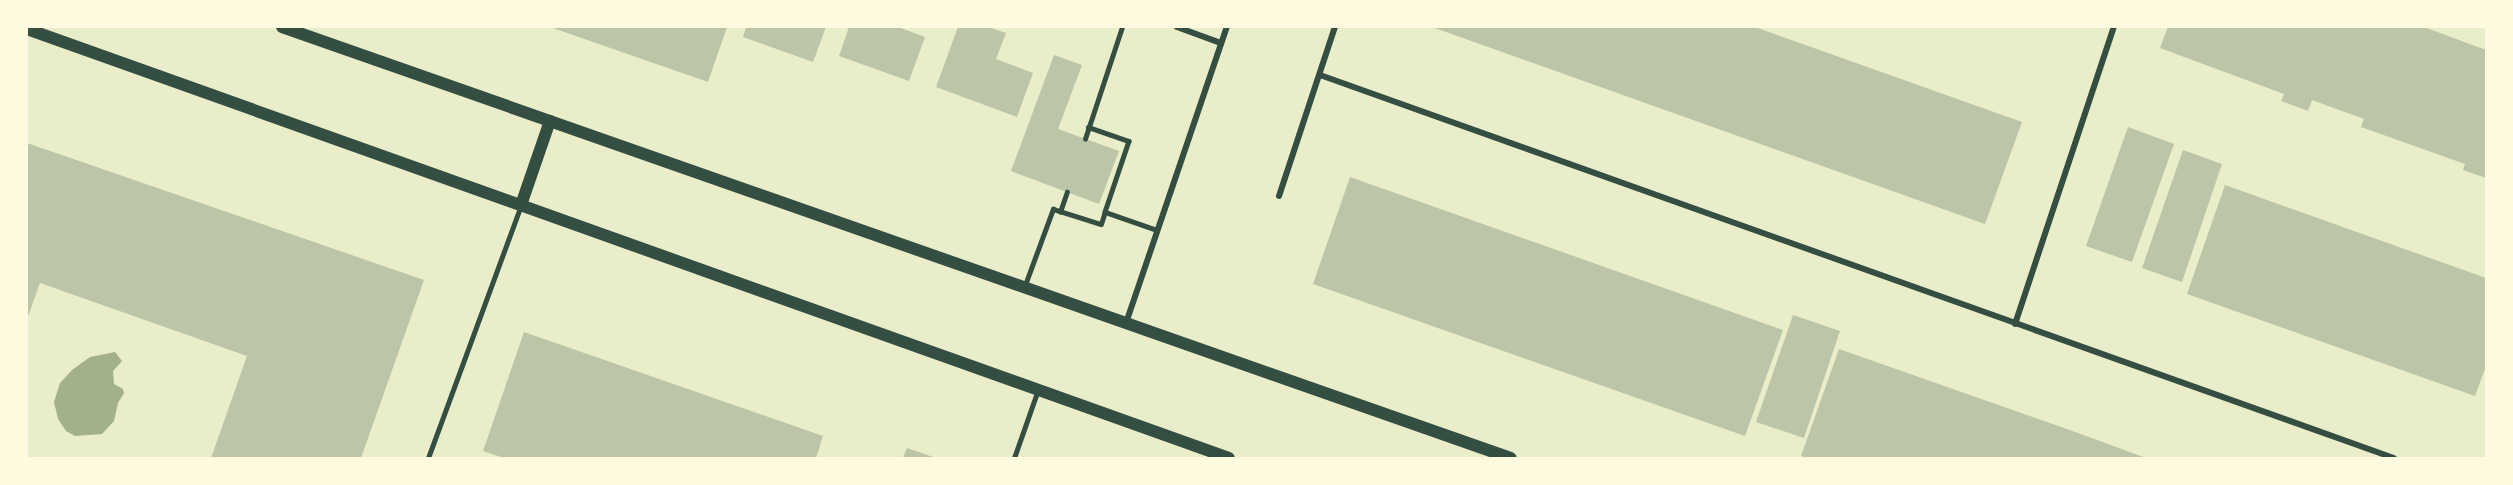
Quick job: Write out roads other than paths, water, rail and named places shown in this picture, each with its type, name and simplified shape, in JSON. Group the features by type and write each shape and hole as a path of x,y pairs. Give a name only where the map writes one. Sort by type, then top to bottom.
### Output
{"main road":[{"path":"282,27 1125,323 1482,453 1511,458"},
{"path":"27,29 1229,458"},
{"path":"521,205 550,121"}],"street":[{"path":"1177,27 1221,43"},
{"path":"1125,323 1227,27"},
{"path":"1279,196 1335,27"},
{"path":"2015,324 2114,27"},
{"path":"1320,75 2394,458"}],"lane":[{"path":"1085,139 1122,27"},
{"path":"1024,288 1053,209 1101,224 1129,141 1088,127"},
{"path":"1060,212 1067,192"},
{"path":"429,458 521,205"},
{"path":"1105,213 1157,230"},
{"path":"1014,458 1038,390"}]}
